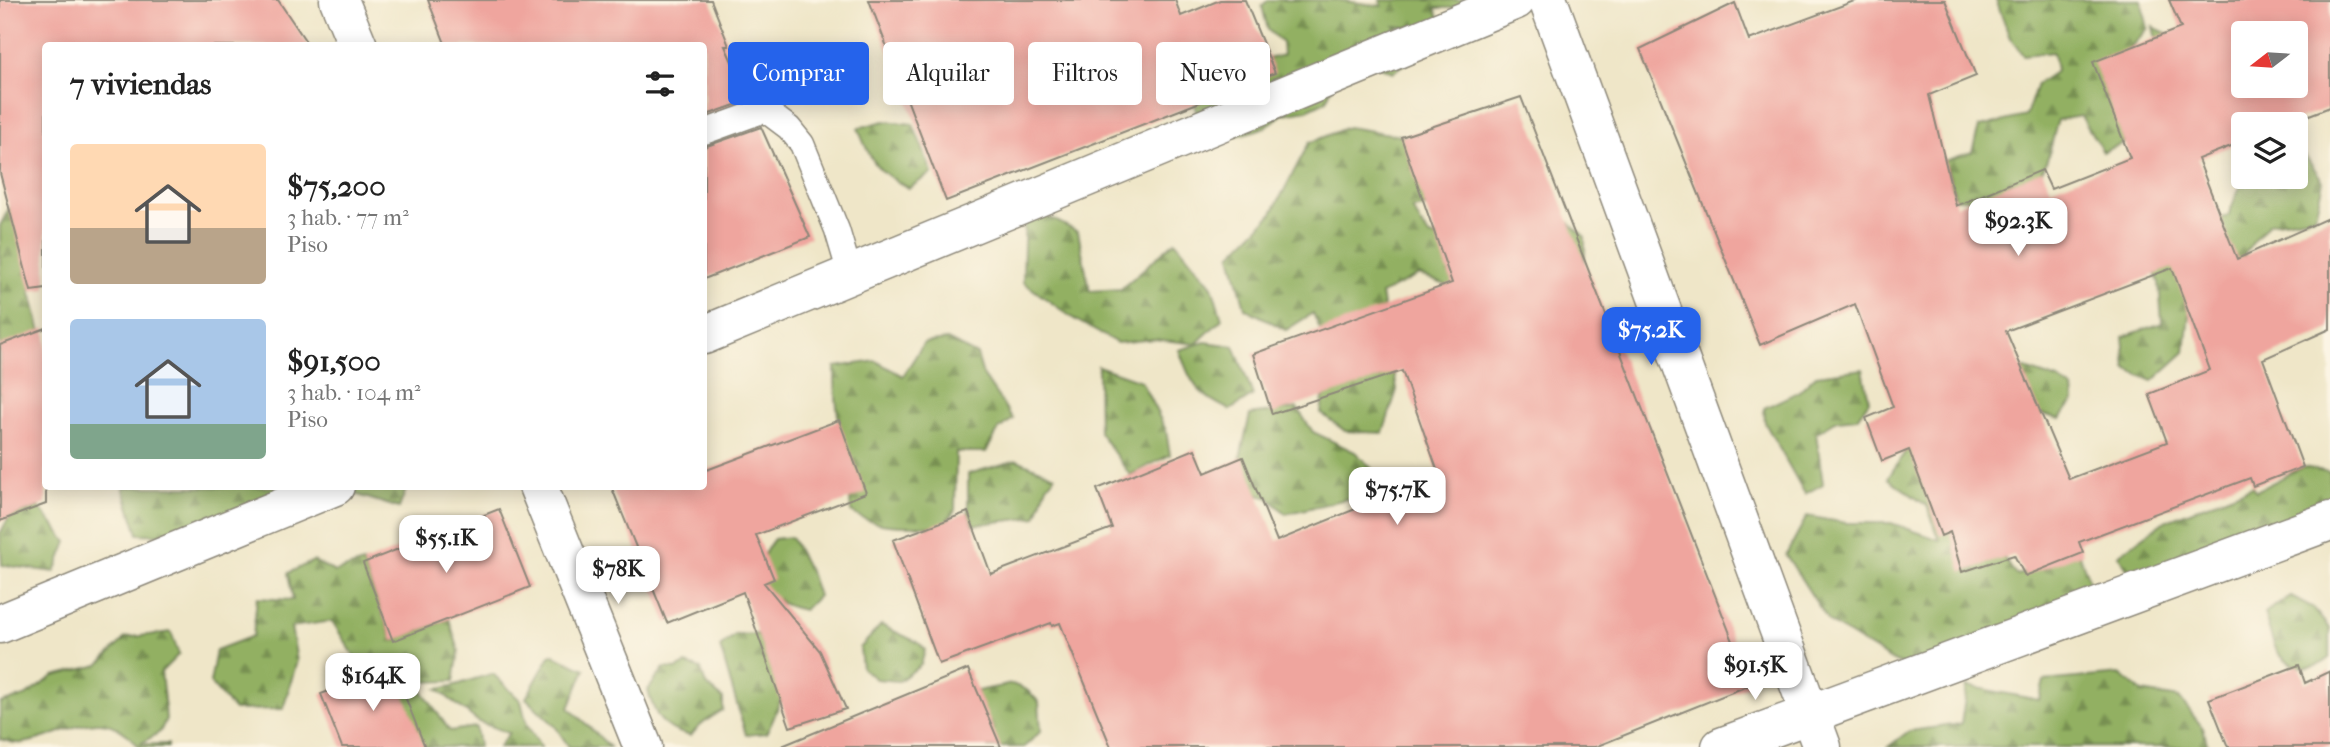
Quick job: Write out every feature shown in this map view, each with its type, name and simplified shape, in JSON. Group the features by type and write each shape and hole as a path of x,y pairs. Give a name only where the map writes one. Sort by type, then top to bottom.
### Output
{"street":[{"path":"339,0 356,42"},
{"path":"707,334 1516,0"},
{"path":"1548,0 1816,730"},
{"path":"0,624 325,490"},
{"path":"540,490 643,747"},
{"path":"1721,747 1816,730 2330,521"}],"lane":[{"path":"707,131 765,110 789,128 802,144 837,230 850,274"}],"green space":[{"path":"1268,0 1337,0 1382,6 1380,0 1473,0 1459,8 1435,8 1446,31 1395,26 1406,36 1413,59 1393,72 1374,64 1365,53 1332,54 1322,60 1335,79 1326,101 1307,110 1283,114 1264,128 1236,136 1198,121 1195,105 1270,105 1270,59 1283,55 1282,43 1268,30 1262,6"},
{"path":"1996,0 2141,0 2148,28 2127,51 2164,71 2153,27 2187,42 2122,144 2103,152 2081,116 2058,120 2044,167 2028,185 2005,195 1956,199 1945,161 1972,152 1979,127 2026,116 2037,84 2056,71 2053,52 2023,55 2010,38"},
{"path":"884,121 913,124 932,173 909,188 889,177 876,165 858,128"},
{"path":"1348,127 1456,145 1461,201 1412,209 1429,236 1485,250 1552,207 1585,237 1584,303 1465,333 1446,285 1419,275 1381,294 1397,390 1383,433 1345,431 1321,413 1323,398 1337,384 1330,353 1313,313 1286,330 1245,308 1231,255 1271,215 1309,143"},
{"path":"2308,160 2323,181 2315,216 2269,223 2246,251 2227,298 2189,313 2185,352 2153,381 2126,369 2123,337 2162,323 2159,282 2140,240 2228,216 2239,189 2308,189"},
{"path":"18,190 42,272 42,283 30,289 41,332 0,397 0,226"},
{"path":"1025,205 1078,232 1090,291 1121,289 1175,241 1212,286 1222,319 1196,344 1154,339 1117,343 1074,319 1023,282"},
{"path":"947,340 977,355 983,375 1013,419 999,429 986,452 956,452 955,510 944,526 884,525 862,518 851,512 835,367 876,361 903,376 924,343"},
{"path":"1205,342 1234,346 1253,395 1230,410 1209,399 1196,387 1179,350"},
{"path":"1098,366 1141,381 1166,430 1170,455 1130,475 1099,432"},
{"path":"1863,369 1869,401 1857,418 1837,420 1816,433 1823,484 1805,494 1765,423 1764,408 1798,392 1816,375"},
{"path":"2025,369 2058,380 2073,389 2074,400 2060,419 2042,414 2010,417 2016,370"},
{"path":"1297,408 1313,432 1355,452 1385,481 1371,484 1350,498 1286,514 1269,498 1233,488 1250,415"},
{"path":"1909,446 1995,545 2016,575 2045,568 2074,542 2095,594 1946,684 1893,661 1829,622 1786,555 1807,516 1846,523 1891,523 1940,540 1927,506 1888,478"},
{"path":"1017,460 1055,476 1047,486 1036,517 973,525 968,512 968,474"},
{"path":"2303,467 2330,472 2330,532 2137,584 2118,555 2165,521 2253,486 2256,491"},
{"path":"124,490 326,490 234,527 211,515 170,535 138,534"},
{"path":"342,490 406,490 399,508"},
{"path":"39,507 67,542 55,572 2,565 0,534 9,517"},
{"path":"791,537 811,575 818,596 804,610 778,601 769,594 760,575 765,552 774,539"},
{"path":"313,561 335,572 363,563 393,640 449,619 459,651 454,681 416,682 450,731 476,727 479,747 362,747 371,682 332,621 291,627 297,661 283,709 234,710 210,683 216,650 253,636 257,598 293,600 288,573"},
{"path":"2291,596 2312,607 2330,629 2330,658 2318,665 2305,667 2292,664 2280,655 2272,641 2264,613"},
{"path":"881,625 919,643 925,650 921,665 899,681 876,679 862,668 860,648"},
{"path":"171,632 179,654 161,672 166,719 160,732 140,744 168,744 168,747 139,747 125,733 111,725 97,723 22,743 0,739 0,703 25,696 54,676 99,665 125,638"},
{"path":"758,634 785,694 766,733 746,735 720,647 735,635"},
{"path":"551,654 585,669 569,708 610,747 569,747 555,726 526,698"},
{"path":"686,664 701,669 705,683 723,699 723,710 701,725 691,736 673,730 661,721 648,690 664,668 676,669"},
{"path":"493,674 521,701 527,725 541,747 499,747 509,733 479,722 437,689"},
{"path":"2120,674 2142,692 2179,698 2203,728 2208,747 1888,747 1909,731 1961,724 1967,686 2039,700 2044,681"},
{"path":"1012,684 1027,690 1039,702 1041,731 1024,747 988,747 977,691"}],"building":[{"path":"0,0 278,0 306,42 42,42 42,290 31,291 0,173"},
{"path":"428,0 711,0 728,43 725,46 728,53 728,105 735,105 707,115 707,42 444,42"},
{"path":"869,0 1175,0 1181,16 1220,0 1245,0 1262,42 1156,42 1156,105 1193,105 946,201 909,105 1014,105 1014,42 885,42"},
{"path":"1857,0 1945,0 1976,76 1929,95 1956,206 2042,170 2051,189 2130,158 2093,62 2181,28 2169,0 2330,0 2330,107 2308,116 2308,112 2231,112 2231,146 2198,159 2237,259 2330,217 2330,329 2263,359 2303,467 2253,486 2250,478 2079,542 2083,553 2025,576 2014,555 1962,572 1950,532 1941,536 1909,450 1882,461 1866,418 1893,407 1855,304 1760,345 1640,49 1735,3 1749,40","holes":["2172,268 2210,370 2149,394 2167,442 2069,479 2006,331"]},
{"path":"1270,61 1275,73 1270,75"},
{"path":"1521,97 1750,685 1595,747 1111,747 1060,623 1052,626 1051,623 939,664 893,540 968,512 991,574 1112,528 1097,489 1195,449 1205,473 1243,457 1277,541 1439,475 1402,371 1272,414 1253,354 1452,283 1401,137"},
{"path":"761,127 810,237 707,278 707,146"},
{"path":"42,329 42,490 46,490 46,504 0,521 0,345"},
{"path":"839,420 866,493 756,535 774,579 764,583 820,651 846,709 790,727 743,592 667,623 613,490 707,490 707,470"},
{"path":"499,509 530,587 393,641 363,563"},
{"path":"2299,665 2305,683 2330,671 2330,747 2228,747 2209,699"},
{"path":"393,666 425,747 342,747 321,694"},
{"path":"968,669 1001,747 782,747 782,746"}]}
